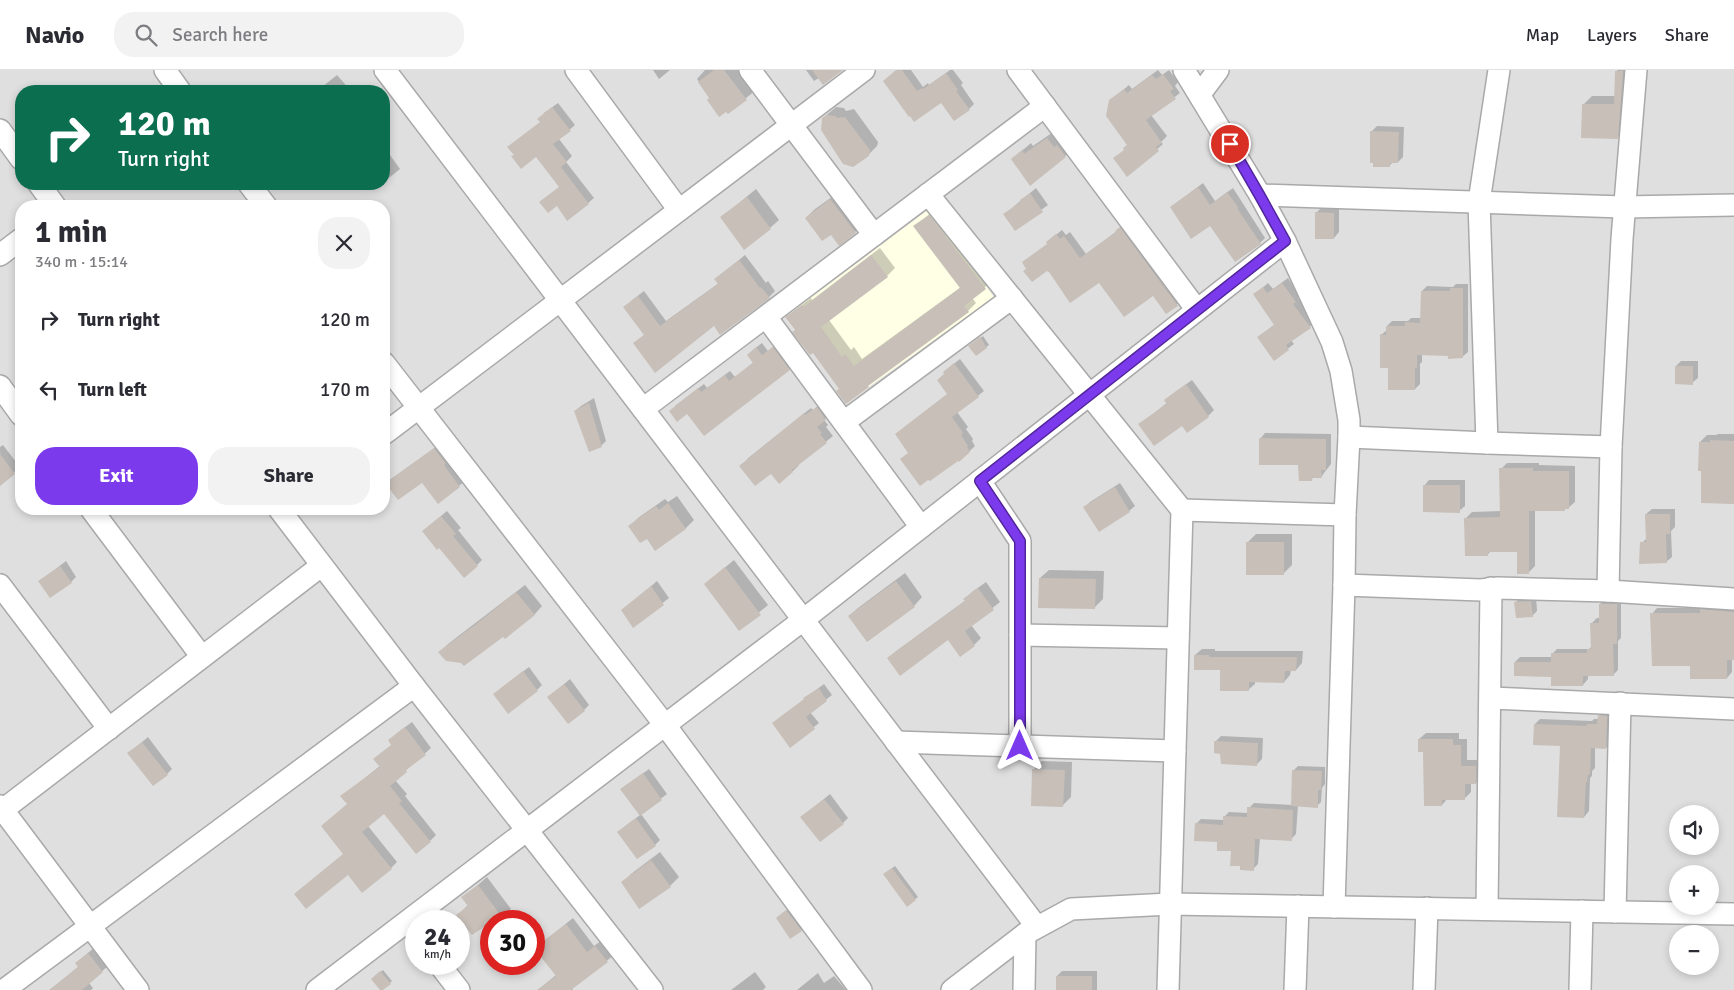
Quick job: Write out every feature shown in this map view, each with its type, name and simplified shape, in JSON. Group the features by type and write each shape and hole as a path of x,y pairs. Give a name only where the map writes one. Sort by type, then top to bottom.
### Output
{"street":[{"path":"164,70 175,85"},
{"path":"385,70 896,742 1031,931 1024,990"},
{"path":"576,70 679,210"},
{"path":"750,70 874,235"},
{"path":"390,429 864,70"},
{"path":"1018,70 1197,310"},
{"path":"1184,70 1200,94 1285,241 1338,359 1348,415 1349,437 1344,515 1344,585 1334,907"},
{"path":"1200,94 1218,70"},
{"path":"1487,444 1479,202 1499,70"},
{"path":"1608,591 1612,446 1623,207 1636,70"},
{"path":"643,409 1045,106"},
{"path":"0,130 15,151"},
{"path":"928,194 1182,510 1168,990"},
{"path":"1260,196 1623,207 1734,205"},
{"path":"433,910 527,830 803,620 1285,241"},
{"path":"0,255 15,244"},
{"path":"844,422 1012,298"},
{"path":"766,316 921,528"},
{"path":"390,371 665,726 861,990"},
{"path":"0,386 15,407"},
{"path":"1349,437 1487,444 1612,446"},
{"path":"980,481 1020,541 1020,746"},
{"path":"1182,510 1344,515"},
{"path":"96,515 202,657"},
{"path":"285,515 321,566 652,990"},
{"path":"138,990 1,810 321,566"},
{"path":"0,585 109,729"},
{"path":"1344,585 1481,590 1491,588 1608,591 1734,599"},
{"path":"1487,909 1491,588"},
{"path":"1020,635 1178,638"},
{"path":"4,990 414,686"},
{"path":"1491,698 1734,708"},
{"path":"1615,912 1620,703"},
{"path":"896,742 1175,751"},
{"path":"952,990 1031,931 1071,909 1170,904 1734,914"},
{"path":"1296,990 1298,906"},
{"path":"1424,990 1427,908"},
{"path":"1580,990 1582,911"},
{"path":"317,990 405,933"},
{"path":"447,975 459,990"}],"shaded area":[{"path":"0,70 1734,70 1734,990 0,990"},
{"path":"929,209 994,297 848,402 808,344 806,345 785,317"}],"building":[{"path":"714,70 724,70 747,100 728,114 726,112 719,117 707,100 709,98 698,82"},
{"path":"812,70 843,70 823,85"},
{"path":"896,70 902,70 917,91 946,73 970,110 954,121 941,103 914,122 883,81"},
{"path":"1615,71 1623,71 1618,139 1581,138 1582,104 1614,104"},
{"path":"1163,74 1174,89 1170,91 1176,99 1146,120 1162,143 1156,147 1159,151 1127,177 1113,158 1124,150 1123,148 1127,145 1106,116 1109,100 1124,89 1127,93 1152,75 1156,79"},
{"path":"552,107 571,131 553,144 567,162 561,167 589,204 567,221 557,206 548,213 539,202 559,187 536,157 521,169 511,156 514,155 507,147 540,122 537,119"},
{"path":"827,115 837,118 845,117 870,150 869,156 853,167 843,164 821,130 822,118"},
{"path":"1370,131 1399,132 1398,163 1390,163 1390,167 1373,167 1373,163 1370,163"},
{"path":"1047,138 1054,147 1057,145 1066,157 1030,186 1011,159 1022,150 1024,154"},
{"path":"1198,187 1210,205 1227,192 1261,244 1235,262 1210,226 1191,239 1170,207"},
{"path":"1030,193 1043,212 1015,231 1003,214 1021,202 1020,200"},
{"path":"747,197 771,229 744,250 720,217"},
{"path":"830,199 856,233 839,246 831,235 822,241 805,218"},
{"path":"1315,212 1334,213 1334,239 1315,239"},
{"path":"929,215 986,289 964,306 969,312 846,404 836,391 839,389 813,353 810,355 792,332 795,330 785,317 802,305 804,307 871,255 888,277 821,327 842,357 845,354 854,366 960,288 913,226"},
{"path":"1120,227 1178,306 1166,314 1153,296 1124,317 1099,283 1070,303 1049,272 1047,271 1032,282 1023,271 1026,269 1022,262 1047,244 1046,242 1056,234 1060,239 1064,236 1080,258 1116,232"},
{"path":"739,260 770,298 720,335 714,326 655,373 633,343 644,335 623,307 638,296 660,326 718,284 714,279"},
{"path":"1282,283 1296,302 1293,304 1311,328 1286,345 1289,350 1274,361 1257,337 1274,325 1253,294 1263,287 1267,293"},
{"path":"1450,288 1463,288 1463,358 1448,359 1448,356 1417,355 1415,390 1388,390 1388,368 1380,368 1380,334 1386,335 1386,326 1405,326 1405,322 1420,323 1421,291 1450,291"},
{"path":"980,337 987,348 976,356 968,346"},
{"path":"756,347 762,355 773,347 790,370 704,436 687,414 677,422 669,411 698,388 701,392 725,375 729,381 753,363 747,355"},
{"path":"954,363 979,397 952,417 963,433 961,435 970,452 959,462 920,486 900,459 908,453 895,434 947,394 937,380"},
{"path":"1675,366 1693,366 1693,385 1675,384"},
{"path":"1186,384 1209,417 1187,433 1182,426 1154,446 1138,424 1167,404 1164,400"},
{"path":"589,403 602,447 589,452 574,411"},
{"path":"817,407 826,420 817,427 827,443 792,470 793,472 779,484 771,474 755,486 739,466 804,413 805,415"},
{"path":"1259,438 1326,439 1326,470 1321,470 1322,478 1312,478 1312,481 1299,481 1298,465 1259,465"},
{"path":"1710,440 1734,441 1734,504 1701,503 1701,471 1698,471 1699,442 1710,442"},
{"path":"434,448 460,487 438,504 422,483 398,500 390,490 390,479"},
{"path":"0,454 15,474 0,486"},
{"path":"1499,468 1533,468 1533,471 1569,471 1569,509 1565,509 1565,511 1529,511 1529,574 1517,574 1517,552 1488,552 1488,556 1465,556 1464,518 1500,517"},
{"path":"1423,485 1460,485 1460,513 1423,512"},
{"path":"1115,487 1130,512 1099,532 1083,507"},
{"path":"668,503 686,529 655,551 647,539 640,543 628,526 656,506 659,510"},
{"path":"1645,514 1670,514 1670,534 1666,534 1667,563 1639,564 1640,542 1646,542"},
{"path":"441,516 456,534 453,536 478,566 464,578 422,531"},
{"path":"1246,542 1284,542 1284,575 1246,575"},
{"path":"60,566 72,583 50,598 38,581"},
{"path":"725,567 761,615 739,631 704,584"},
{"path":"1039,578 1096,579 1095,609 1038,608"},
{"path":"896,581 915,607 867,642 848,616"},
{"path":"651,586 664,605 633,628 621,610"},
{"path":"978,588 994,610 965,631 975,646 960,657 948,640 900,676 887,658 965,601 963,599"},
{"path":"516,592 535,615 505,639 503,637 464,666 461,663 446,661 438,652 479,622"},
{"path":"1531,601 1533,617 1516,618 1514,602"},
{"path":"1599,604 1617,604 1617,644 1613,644 1614,676 1583,676 1583,686 1551,686 1551,677 1514,676 1514,662 1551,662 1551,653 1587,653 1587,649 1591,649 1590,623 1599,623"},
{"path":"1700,609 1734,612 1734,660 1727,660 1727,679 1690,679 1690,666 1652,666 1650,613 1700,613"},
{"path":"1194,655 1209,655 1209,657 1297,657 1296,671 1285,671 1284,683 1249,682 1249,691 1220,691 1220,670 1194,670"},
{"path":"523,671 538,691 508,714 493,694"},
{"path":"564,684 585,711 568,724 547,697"},
{"path":"819,688 827,701 806,717 815,729 790,748 772,723 803,698"},
{"path":"1598,715 1607,716 1606,749 1591,748 1590,775 1588,774 1586,782 1584,818 1557,817 1560,746 1533,745 1534,724 1587,726 1587,724 1597,724"},
{"path":"405,727 426,755 406,770 407,772 390,786 402,801 399,803 431,842 416,854 384,814 362,832 392,869 362,893 348,875 306,909 294,894 343,854 321,826 347,804 340,796 380,767 373,759 391,745 388,740"},
{"path":"1418,739 1453,739 1453,745 1461,745 1461,766 1476,766 1476,784 1465,784 1465,800 1442,800 1442,806 1424,806 1423,752 1418,752"},
{"path":"1214,741 1258,743 1257,766 1221,764 1220,754 1214,753"},
{"path":"142,742 168,775 153,786 127,753"},
{"path":"1032,769 1065,770 1063,807 1031,806"},
{"path":"1292,770 1322,771 1321,790 1318,790 1318,808 1291,806"},
{"path":"643,773 662,800 640,816 620,789"},
{"path":"824,799 844,824 820,842 800,817"},
{"path":"1247,807 1293,810 1292,841 1255,839 1254,871 1240,870 1240,866 1230,866 1231,851 1217,851 1217,842 1194,841 1195,823 1223,825 1223,816 1247,817"},
{"path":"636,818 656,846 637,859 617,832"},
{"path":"651,860 671,887 639,909 621,882"},
{"path":"892,868 916,900 907,907 883,874"},
{"path":"478,885 497,910 480,910 480,930 472,935 470,932 470,910 463,910 468,906 461,897"},
{"path":"786,910 802,931 790,939 776,918"},
{"path":"566,924 587,952 595,946 608,962 571,990 537,990 556,976 545,962 545,940"},
{"path":"88,953 103,972 82,990 49,990 78,967 75,963"},
{"path":"380,971 391,984 383,990 380,990 371,979"},
{"path":"1056,976 1092,976 1092,990 1056,990"}],"route":[{"path":"1020,746 1020,541 980,481 1285,241 1230,144"}]}
